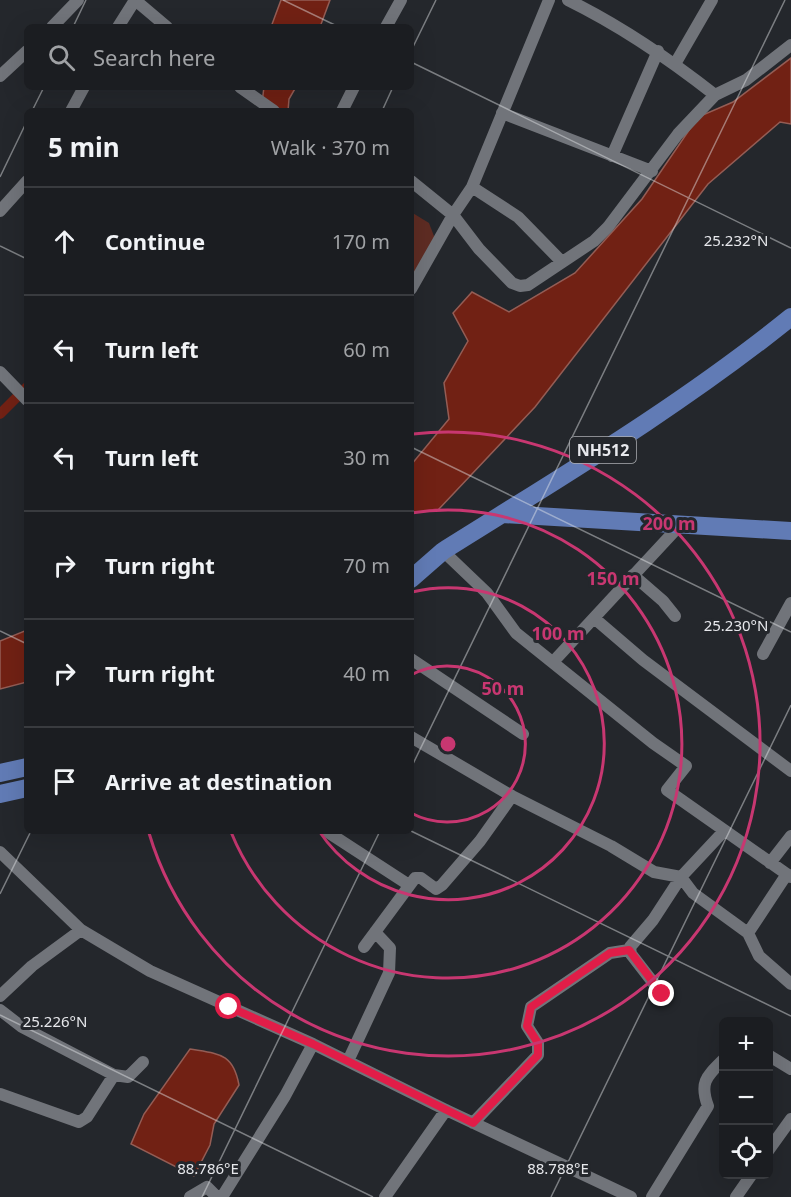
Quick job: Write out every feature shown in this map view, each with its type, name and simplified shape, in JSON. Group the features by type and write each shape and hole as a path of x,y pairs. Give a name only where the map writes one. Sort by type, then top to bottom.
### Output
{"main road":[{"name":"NH512","path":"414,576 443,551 735,362 791,316"},
{"path":"502,514 791,531"},
{"path":"0,773 24,768"},
{"path":"0,794 24,789"}],"street":[{"path":"55,24 78,0"},
{"path":"120,24 135,0 163,24"},
{"path":"388,24 401,0"},
{"path":"414,284 453,215 472,187 549,0"},
{"path":"568,0 611,21 658,51 715,95"},
{"path":"675,64 712,0"},
{"path":"414,183 453,215 479,249 512,283 520,286 528,285 608,227 678,134 715,95 746,80 791,45"},
{"path":"612,156 658,51"},
{"path":"0,76 24,54"},
{"path":"73,108 82,90"},
{"path":"344,108 352,90"},
{"path":"245,91 270,108"},
{"path":"502,113 652,171"},
{"path":"0,211 24,184"},
{"path":"472,187 518,217 562,262"},
{"path":"3,376 24,397"},
{"path":"554,662 682,523"},
{"path":"443,551 487,593 516,633 653,743 686,766 667,790 789,875 748,933"},
{"path":"633,575 663,601 675,616"},
{"path":"763,654 791,603"},
{"path":"594,618 643,660 791,771"},
{"path":"414,660 523,734"},
{"path":"414,739 512,796 611,846 654,872 681,877 693,893 748,933 759,956 791,984"},
{"path":"364,947 418,876 439,888 480,841 512,796"},
{"path":"473,1123 538,1055 538,1043 527,1026 531,1007 610,953 629,950 681,877 724,831"},
{"path":"331,834 409,885"},
{"path":"771,863 791,836"},
{"path":"0,852 81,930 150,972 313,1044 473,1123 631,1197"},
{"path":"0,996 32,966 81,930"},
{"path":"348,1061 389,973 390,948 375,933"},
{"path":"629,950 662,994"},
{"path":"0,1010 22,1027 114,1075 128,1077 143,1062"},
{"path":"222,1197 285,1096 313,1044"},
{"path":"773,1058 791,1069"},
{"path":"651,1197 708,1107 702,1091 708,1076 719,1064"},
{"path":"0,1094 79,1122 87,1118 114,1075"},
{"path":"385,1197 446,1110"},
{"path":"773,1144 791,1119"},
{"path":"736,1197 749,1179"},
{"path":"190,1197 207,1187 218,1197"}],"shaded area":[{"path":"281,0 330,0 321,24 272,24"},
{"path":"791,58 791,124 780,122 708,184 535,407 438,510 414,513 414,461 449,419 444,383 468,341 453,313 472,292 509,312 575,273 642,199 698,117 733,102"},
{"path":"264,90 294,90 289,99 288,108 261,108"},
{"path":"414,214 429,223 437,244 414,272"},
{"path":"24,631 24,683 0,689 0,641"},
{"path":"190,1049 217,1054 229,1061 239,1085 214,1124 210,1145 194,1176 131,1144 144,1114"}],"waterway":[{"path":"0,414 24,390"}],"route":[{"path":"229,1007 313,1044 473,1123 538,1055 538,1043 527,1026 531,1007 610,953 629,950 662,994"}]}
